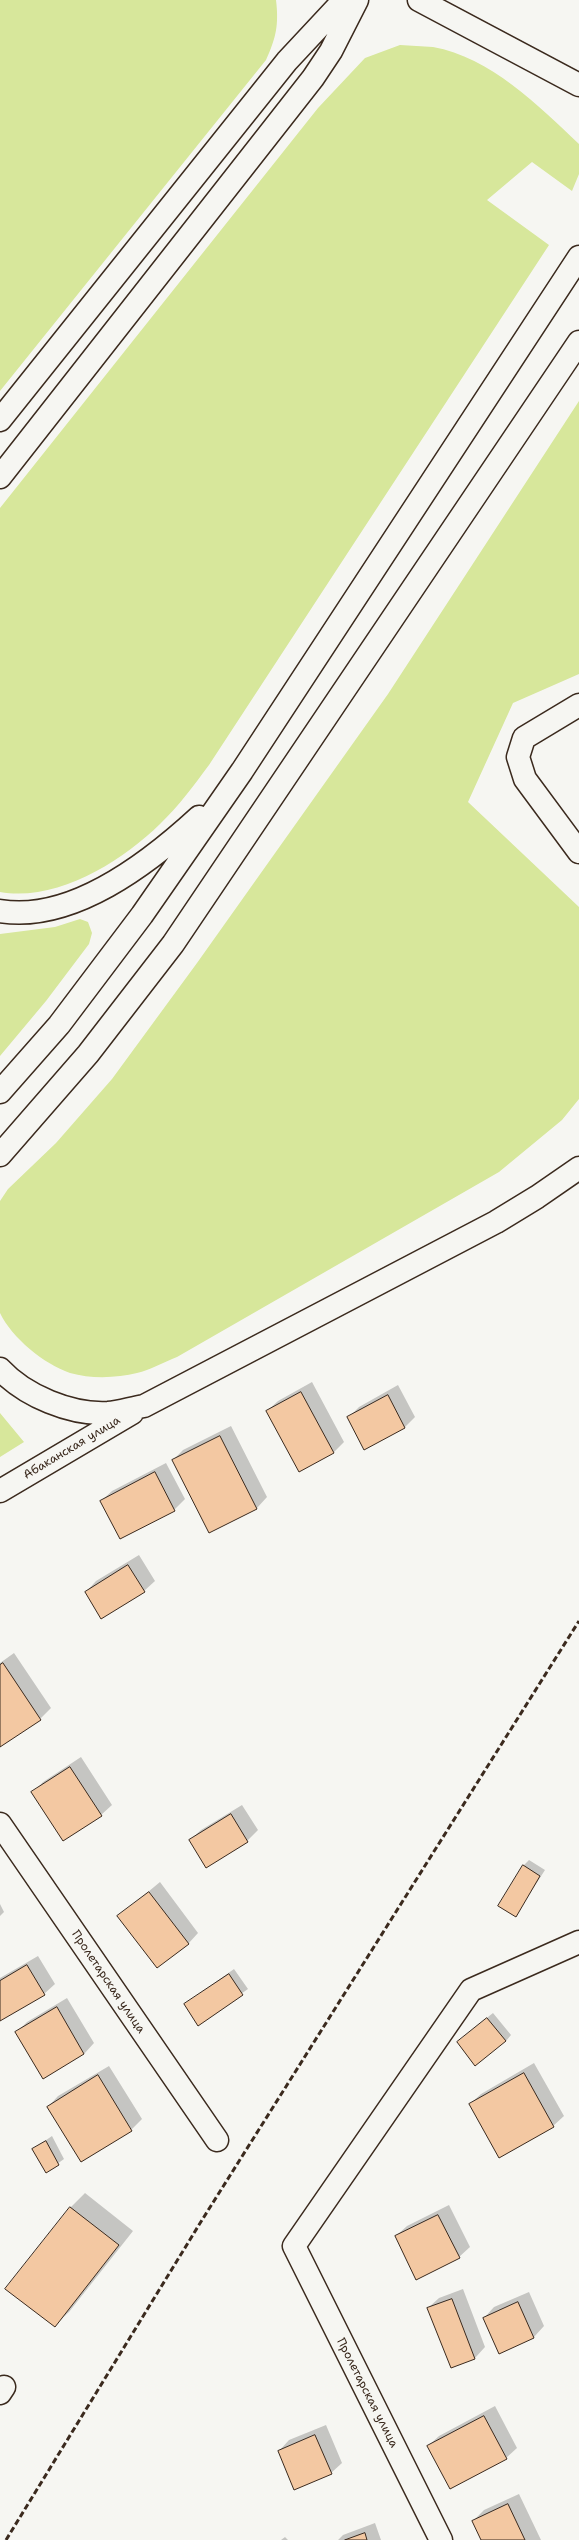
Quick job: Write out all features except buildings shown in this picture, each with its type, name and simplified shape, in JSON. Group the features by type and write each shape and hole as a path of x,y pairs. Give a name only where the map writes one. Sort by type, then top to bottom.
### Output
{"main road":[{"path":"0,420 287,61 344,0"},
{"path":"0,477 313,78 331,51 357,0"},
{"path":"419,0 579,85"},
{"path":"0,1092 59,1025 138,921 242,771 579,257"},
{"path":"0,1155 88,1054 173,944 579,342"},
{"path":"579,705 524,738 518,757 525,779 579,852"},
{"path":"0,912 35,911 64,905 92,894 145,864 173,841 203,813 242,771"},
{"path":"496,1222 537,1198 579,1168"},
{"path":"0,1369 25,1389 48,1401 73,1410 107,1413 144,1406 579,1177"},
{"name":"Абаканская улица","path":"0,1491 144,1406"},
{"name":"Пролетарская улица","path":"0,1824 217,2140"},
{"name":"Пролетарская улица","path":"441,2540 294,2246 471,1990 579,1942"}],"green space":[{"path":"0,0 276,0 277,24 272,45 266,60 0,391"},
{"path":"400,45 433,47 454,52 494,72 530,99 579,144 579,174 572,191 532,162 487,200 549,245 209,765 180,803 160,824 127,852 87,876 65,885 44,891 22,894 0,892 0,508 318,108 365,58"},
{"path":"579,401 579,674 513,703 468,802 579,907 579,1099 562,1120 499,1172 177,1357 142,1372 113,1377 78,1375 60,1369 40,1357 21,1341 12,1332 0,1313 0,1201 8,1189 56,1143 112,1079 197,963 388,694"},
{"path":"80,919 88,922 92,933 89,944 46,1001 0,1056 0,934 55,927"},
{"path":"0,1413 24,1442 0,1457"}],"railway":[{"path":"6,2540 202,2220 579,1621"}]}
